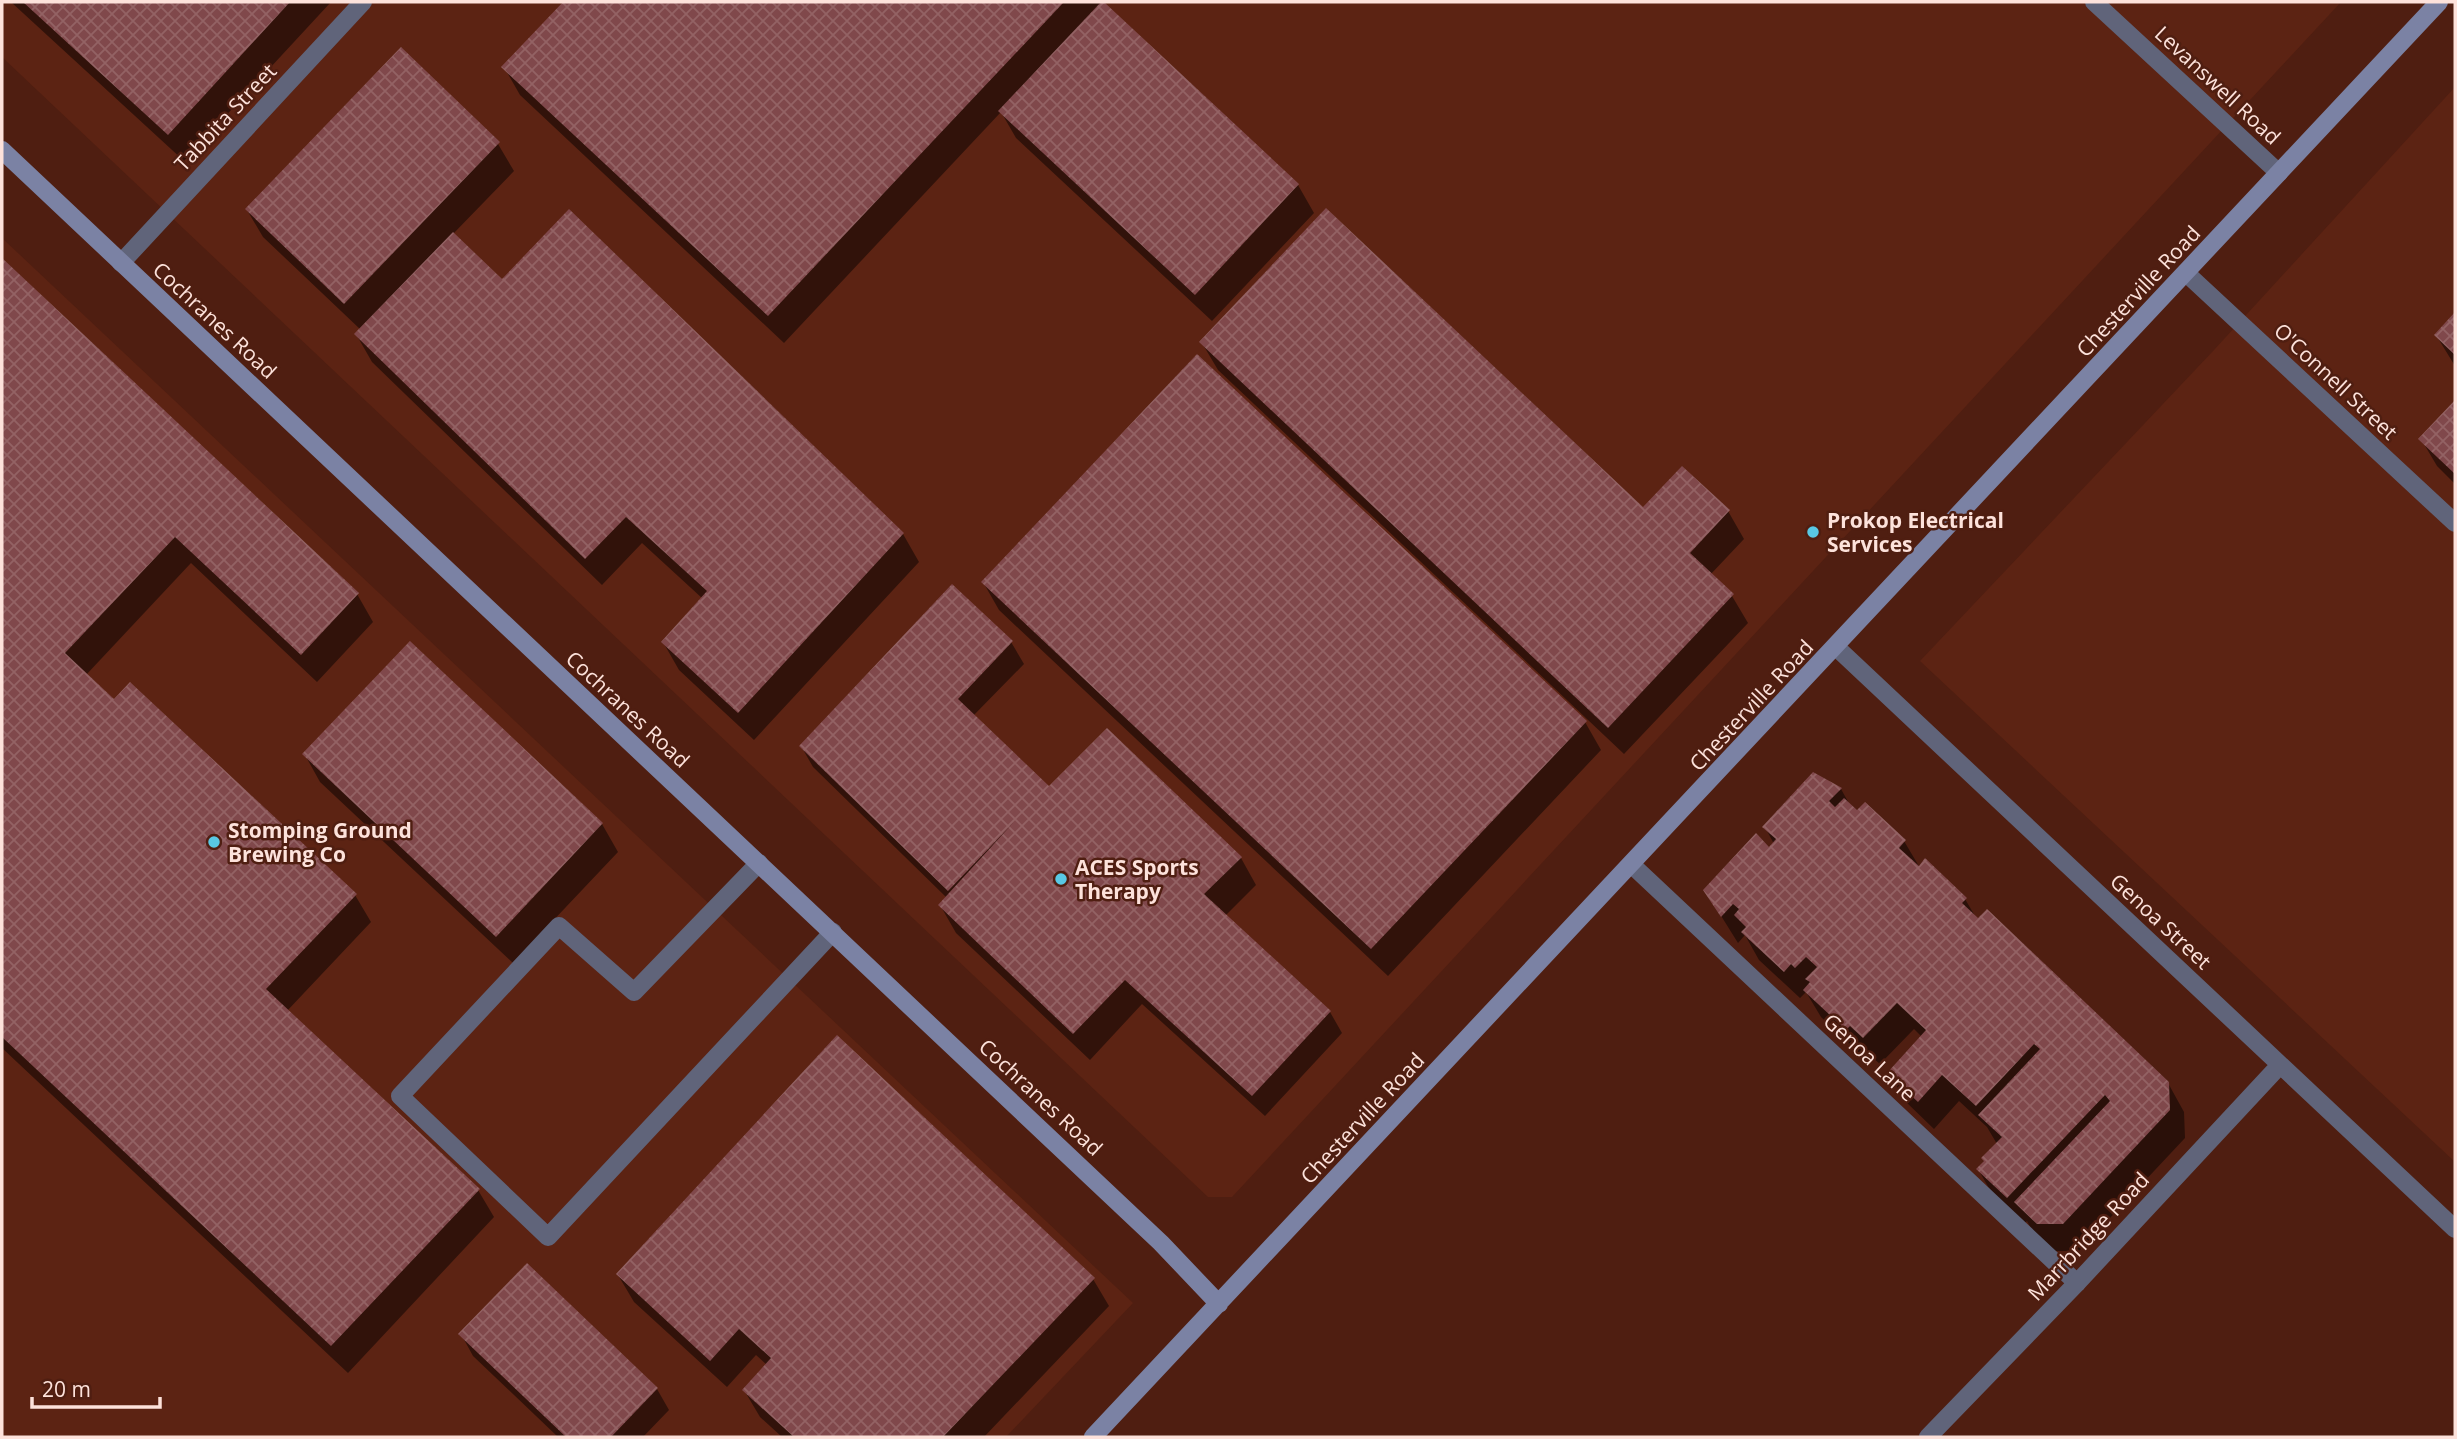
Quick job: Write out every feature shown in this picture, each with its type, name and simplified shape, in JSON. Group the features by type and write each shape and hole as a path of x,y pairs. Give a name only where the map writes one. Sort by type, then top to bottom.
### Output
{"main road":[{"name":"Chesterville Road","path":"1093,1437 2439,2"},
{"name":"Cochranes Road","path":"2,150 1161,1242 1219,1304"}],"street":[{"name":"Tabbita Street","path":"121,263 363,2"},
{"name":"Levanswell Road","path":"2094,2 2279,173"},
{"name":"O'Connell Street","path":"2186,273 2455,523"},
{"name":"Genoa Street","path":"1836,647 2455,1229"},
{"path":"759,863 634,992 559,926 400,1096 548,1237 834,932"},
{"name":"Genoa Lane","path":"1632,865 2077,1283"},
{"name":"Marrbridge Road","path":"1927,1437 2077,1283 2280,1065"}],"shaded area":[{"path":"2,2 2341,2 1232,1197 1208,1197 2,57"},
{"path":"2455,87 2455,1162 1920,661 2214,350"},
{"path":"2,238 1133,1303 1006,1437 2,1437"}],"building":[{"path":"23,2 290,2 168,135"},
{"path":"563,2 1064,2 768,316 501,67"},
{"path":"1101,2 1299,184 1195,295 998,111"},
{"path":"401,47 500,142 344,304 245,209"},
{"path":"1326,208 1643,507 1682,466 1730,510 1690,553 1734,594 1608,728 1199,342"},
{"path":"569,209 904,533 738,713 661,642 707,591 626,517 585,559 354,334 453,232 502,279"},
{"path":"2,258 359,593 301,655 175,537 65,653 114,699 130,682 357,894 266,989 480,1189 331,1346 2,1037"},
{"path":"2455,312 2455,355 2434,335"},
{"path":"1197,354 1587,721 1371,949 981,582"},
{"path":"2455,400 2455,474 2418,439"},
{"path":"952,584 1013,641 958,699 1049,786 1107,728 1242,857 1204,894 1331,1011 1252,1096 1125,980 1073,1034 938,905 1014,822 948,891 799,746"},
{"path":"410,641 603,823 496,937 302,754"},
{"path":"1813,772 1842,788 1829,801 1835,807 1844,798 1857,810 1865,802 1906,840 1899,848 1919,866 1925,858 1967,898 1962,903 1978,918 1987,909 2169,1082 2170,1110 2063,1224 2037,1224 2014,1202 2110,1101 2105,1095 2007,1198 1976,1169 1984,1161 1981,1158 2002,1137 1978,1115 2040,1049 2034,1044 1976,1106 1942,1075 1918,1102 1887,1073 1926,1030 1897,1003 1863,1038 1850,1026 1846,1030 1803,990 1810,982 1805,979 1817,967 1806,957 1795,968 1791,964 1784,972 1741,932 1746,927 1734,915 1739,909 1733,904 1721,917 1703,890 1756,833 1769,847 1776,839 1762,827"},
{"path":"837,1035 1095,1278 943,1437 794,1437 742,1390 771,1358 739,1329 710,1361 616,1274"},
{"path":"527,1263 658,1388 611,1437 566,1437 458,1334"}],"place":[{"name":"Prokop Electrical Services","path":"1813,532"},
{"name":"Stomping Ground Brewing Co","path":"214,842"},
{"name":"ACES Sports Therapy","path":"1061,879"}]}
